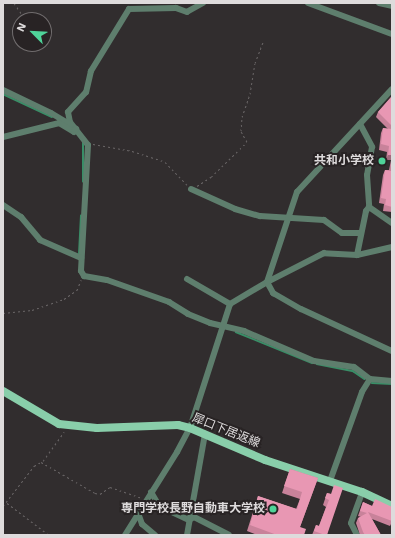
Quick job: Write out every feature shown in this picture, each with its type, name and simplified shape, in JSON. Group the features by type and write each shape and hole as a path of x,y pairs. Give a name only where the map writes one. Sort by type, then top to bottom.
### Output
{"main road":[{"name":"犀口下居返線","path":"3,391 59,424 96,428 178,425 190,428 265,460 362,492 392,506"}],"street":[{"path":"203,3 186,12 176,8 129,9 91,71 86,92 68,112 70,122 86,142 79,258 80,271 84,276 107,280 169,302 188,314 221,326 244,331 314,361 354,367 370,379 392,381"},
{"path":"308,3 392,34"},
{"path":"379,3 392,6"},
{"path":"392,89 297,192 267,282 273,293 300,310 392,351"},
{"path":"3,90 51,113 76,129"},
{"path":"3,137 59,123 74,132 76,129"},
{"path":"357,255 366,211 369,207 367,175 372,147 360,124"},
{"path":"191,189 235,209 260,216 324,220 342,233 361,233"},
{"path":"3,205 18,214 40,240 79,258"},
{"path":"369,207 392,223"},
{"path":"125,535 177,452 190,428 221,326 230,304 267,282 324,253 357,255 392,247"},
{"path":"187,279 230,304"},
{"path":"330,481 362,392 370,379"},
{"path":"187,535 205,434"},
{"path":"151,492 159,506 189,520"},
{"path":"357,535 351,523 362,492"},
{"path":"138,513 142,524 155,535"},
{"path":"189,520 194,517 229,535"}],"path":[{"path":"14,3 20,12"},
{"path":"86,142 132,150 165,162 191,189 211,178 247,142 241,131 242,117 250,94 255,63 264,40"},
{"path":"3,313 32,310 64,299 77,290 84,276"},
{"path":"3,506 34,466 41,462 69,425"},
{"path":"41,462 96,493 100,494 110,487 146,500"},
{"path":"7,502 49,535"}],"building":[{"path":"392,96 392,126 378,112"},
{"path":"383,128 392,129 392,155 388,155 389,146 381,144"},
{"path":"392,159 392,207 385,205 386,199 381,198 385,170 391,171"},
{"path":"290,469 318,478 300,527 306,529 304,535 277,535 250,525 258,496 297,509 302,492 284,486"},
{"path":"334,485 343,488 327,535 325,535 314,531 316,525 319,526 329,500 325,498 327,493 331,494"},
{"path":"375,499 392,507 392,521 368,512 381,535 365,535 358,518 367,513 360,511 363,502 372,506"}],"waterway":[{"path":"3,94 52,117"},
{"path":"83,142 83,182"},
{"path":"79,254 81,216"},
{"path":"236,332 312,363"},
{"path":"317,364 353,371 365,379"},
{"path":"372,383 392,384"}],"place":[{"name":"共和小学校","path":"382,161"},
{"name":"専門学校長野自動車大学校","path":"273,509"}]}
